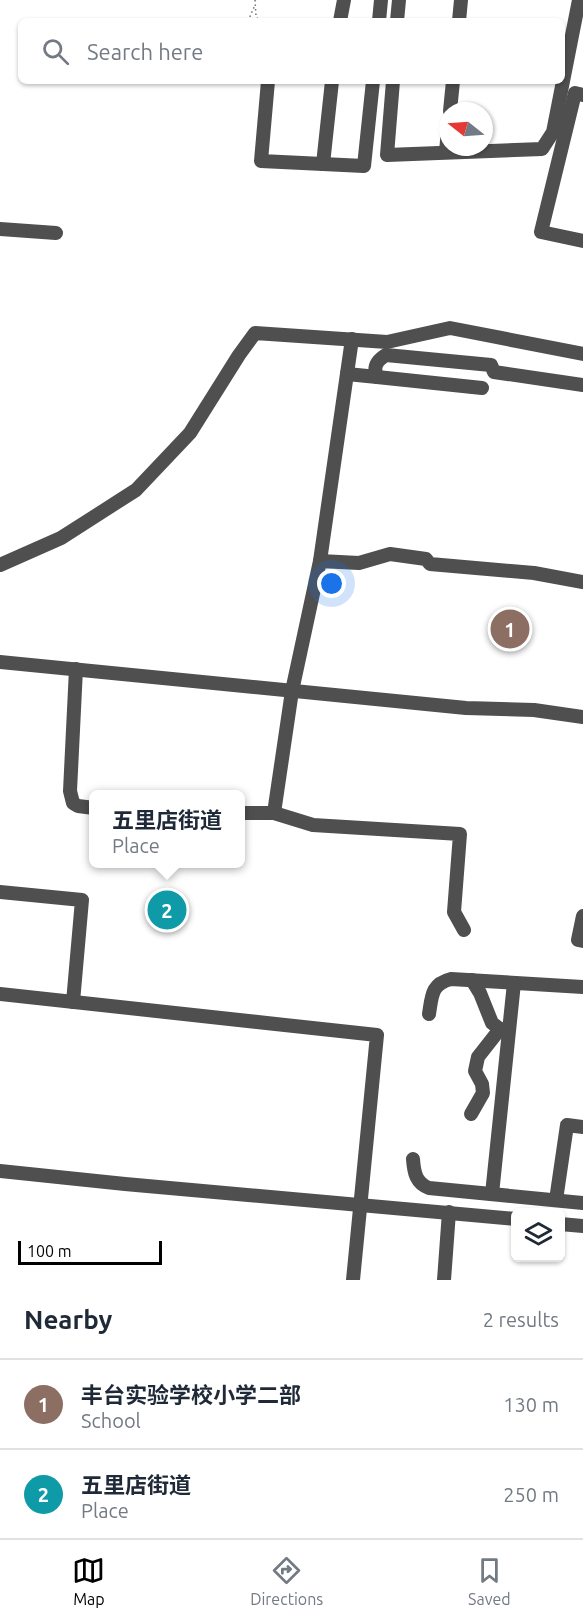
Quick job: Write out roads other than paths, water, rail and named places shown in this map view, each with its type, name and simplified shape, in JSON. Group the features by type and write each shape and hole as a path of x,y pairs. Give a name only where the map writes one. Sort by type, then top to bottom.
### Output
{"street":[{"path":"341,18 344,0"},
{"path":"380,18 381,0"},
{"path":"397,18 399,0"},
{"path":"459,18 461,0"},
{"path":"565,71 579,0"},
{"path":"268,84 261,161 364,166 374,84"},
{"path":"323,164 332,84"},
{"path":"393,84 387,155 439,152"},
{"path":"451,102 453,84"},
{"path":"493,151 542,149 553,132 562,84"},
{"path":"583,95 575,93 541,232 583,241"},
{"path":"0,229 56,233"},
{"path":"0,565 61,538 136,490 190,433 255,333 387,342 450,328 583,354"},
{"path":"274,813 292,691 320,561 352,339"},
{"path":"377,377 376,363 379,358 386,355 491,365 494,372 583,385"},
{"path":"347,374 482,388"},
{"path":"320,561 359,563 390,554 426,559 430,564 534,573 583,582"},
{"path":"0,662 466,708 582,716"},
{"path":"76,669 70,791 73,804 89,807"},
{"path":"245,813 274,813 313,825 460,834 454,912 465,930"},
{"path":"0,892 82,900 73,1002"},
{"path":"583,916 578,940 583,941"},
{"path":"429,1014 436,986 442,981 451,979 583,987"},
{"path":"472,980 492,1023 504,1030"},
{"path":"492,1194 504,1030 514,983"},
{"path":"0,994 377,1035 353,1280"},
{"path":"471,1114 483,1093 482,1084 475,1071 478,1058 504,1030"},
{"path":"556,1200 567,1125 583,1127"},
{"path":"413,1159 419,1183 429,1188 583,1203"},
{"path":"0,1171 511,1218"},
{"path":"444,1280 449,1212"},
{"path":"565,1224 583,1226"}],"place":[{"name":"丰台实验学校小学二部","path":"510,629"},
{"name":"五里店街道","path":"167,910"}]}
